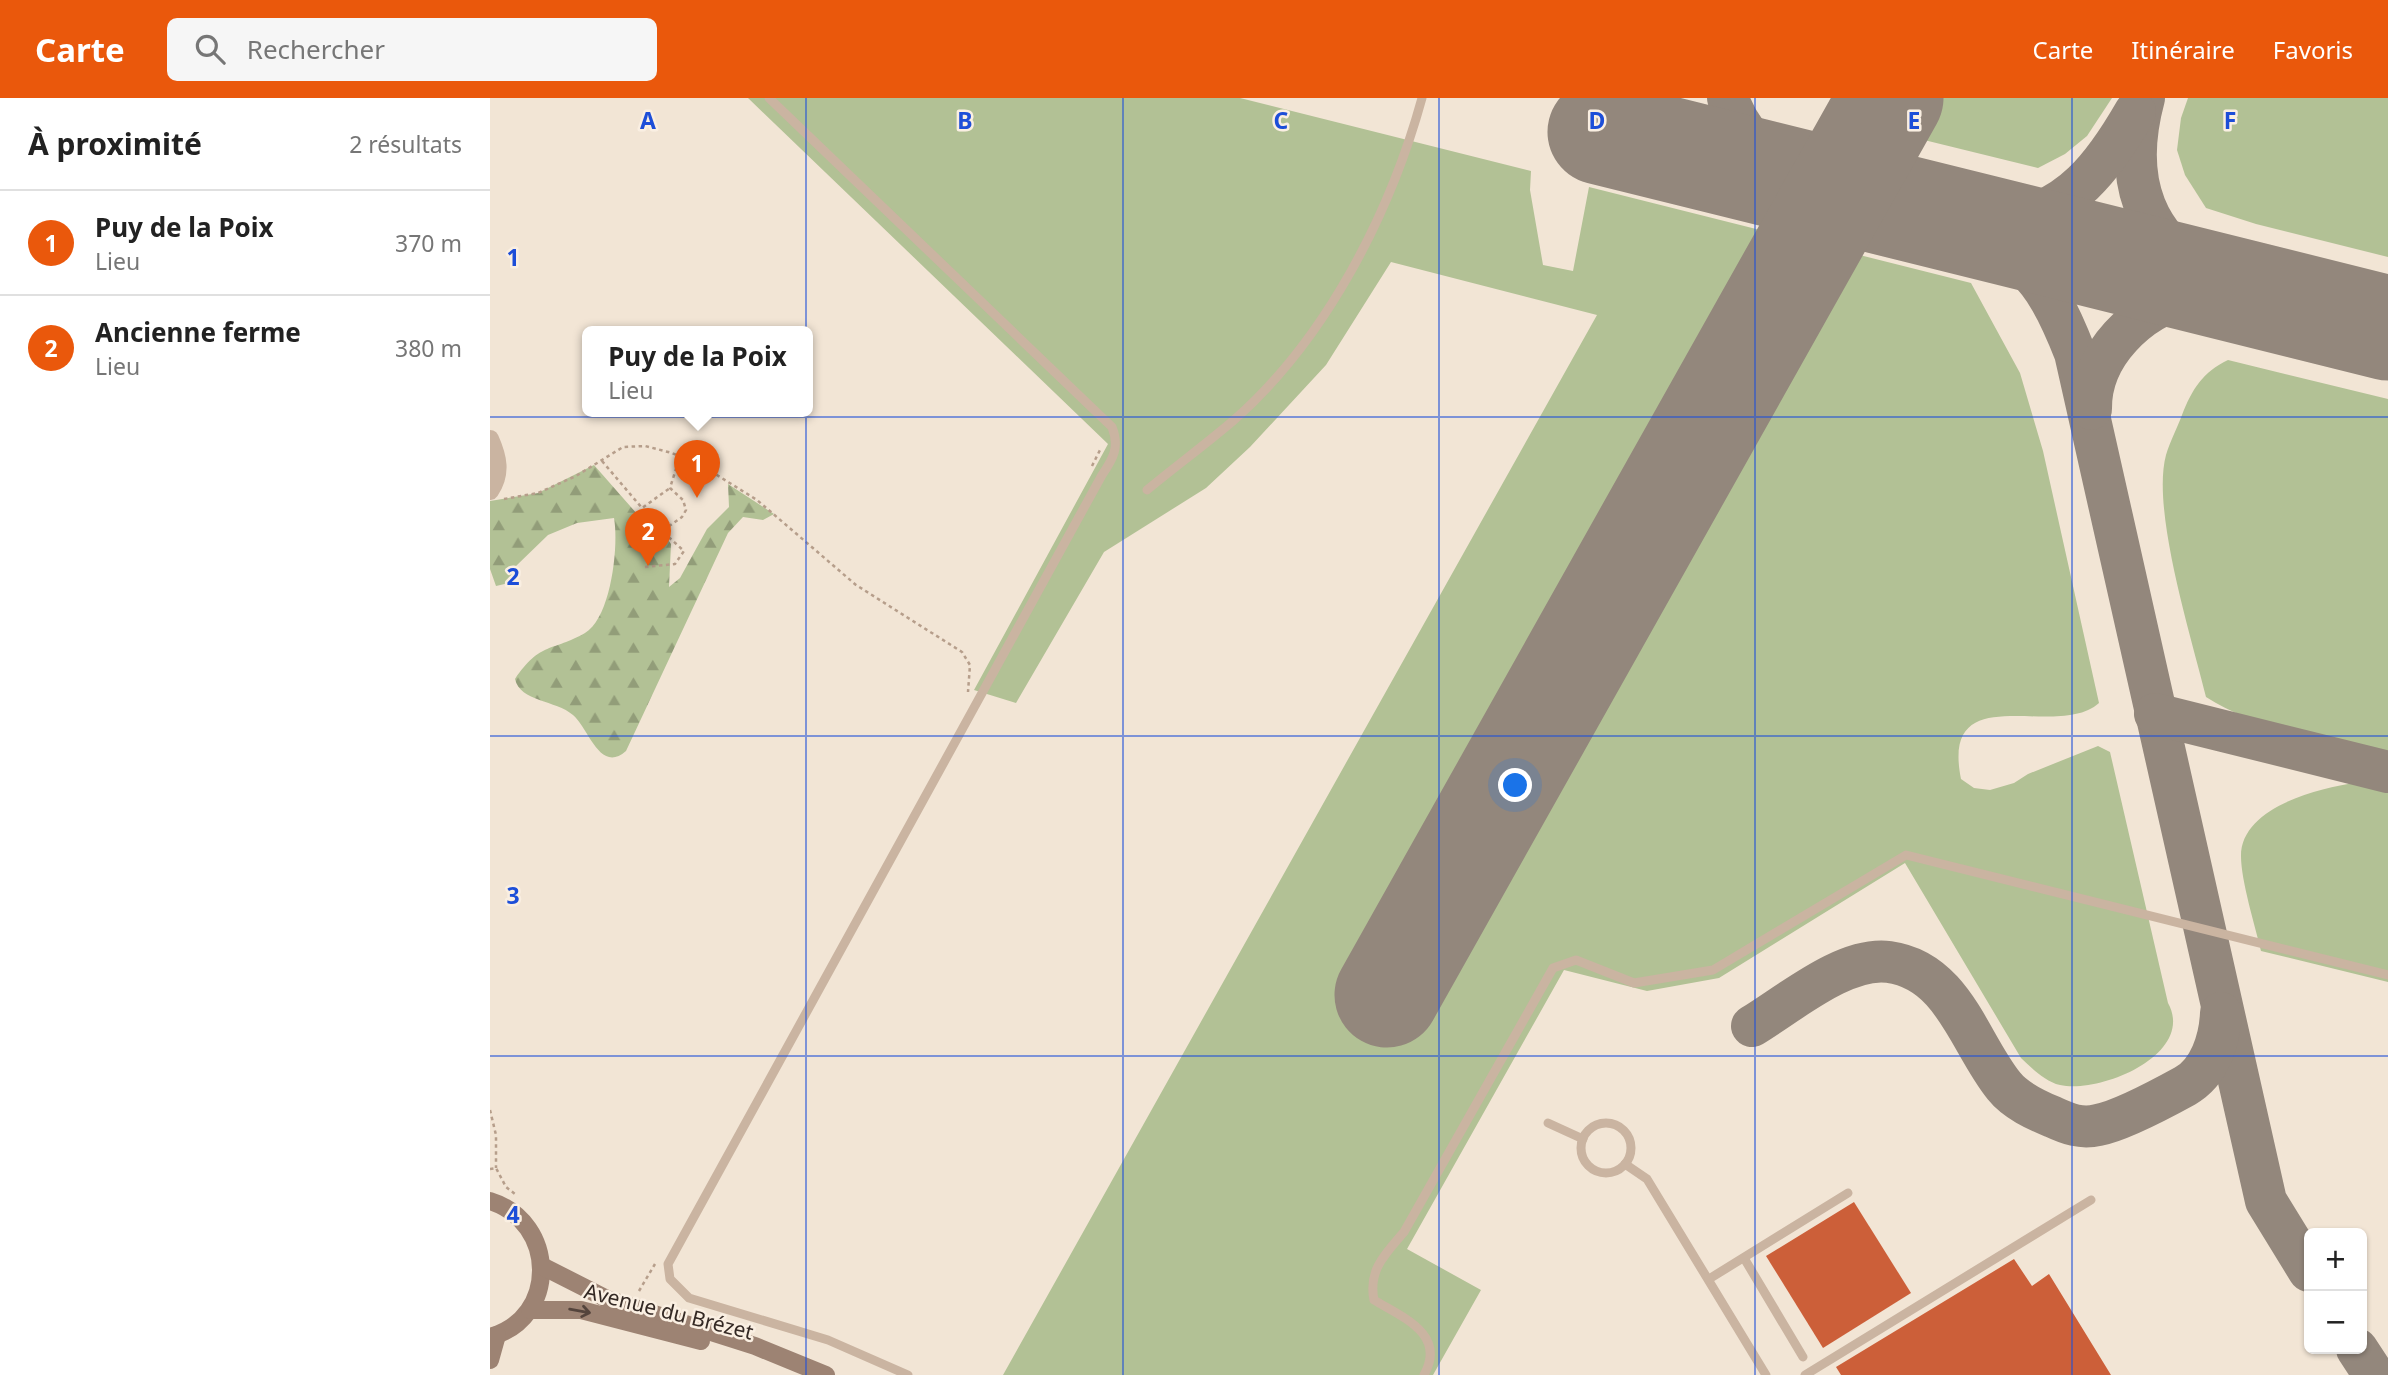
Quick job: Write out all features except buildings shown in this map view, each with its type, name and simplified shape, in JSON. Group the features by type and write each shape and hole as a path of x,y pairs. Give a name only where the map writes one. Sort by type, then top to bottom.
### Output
{"main road":[{"path":"490,1360 494,1336 516,1324 530,1310 538,1295 542,1266 533,1233 522,1220 491,1198"},
{"name":"Avenue du Brézet","path":"542,1266 607,1299 755,1346 826,1375"},
{"name":"Avenue du Brézet","path":"530,1310 581,1310 752,1356 796,1364"}],"street":[{"path":"490,439 498,458 495,495"}],"lane":[{"path":"769,98 1112,428 1116,437 1115,456 1082,511 668,1264 670,1279 688,1298 828,1340 908,1375"},
{"path":"1147,489 1236,419 1282,369 1332,302 1377,223 1410,141 1422,98"},
{"path":"1424,1375 1431,1362 1428,1342 1421,1329 1374,1300 1371,1283 1380,1261 1404,1232 1553,968 1576,960 1634,983 1713,970 1906,855 2388,975"},
{"path":"1548,1123 1583,1139"},
{"path":"1601,1123 1625,1130 1631,1145 1625,1164 1607,1173 1592,1168 1582,1155 1583,1139 1594,1126 1601,1123"},
{"path":"1625,1164 1647,1180 1766,1375"},
{"path":"1709,1279 1848,1193"},
{"path":"1805,1375 2091,1200"},
{"path":"1744,1258 1802,1357"}],"path":[{"path":"495,495 538,494 623,447 633,445 680,456 757,500 856,585 962,652 970,665 968,692"},
{"path":"602,461 642,508 670,488 680,456"},
{"path":"645,567 675,564 684,551 662,531 682,517 686,510 683,500 670,488"},
{"path":"490,1110 496,1135 496,1168"}],"green space":[{"path":"748,98 1240,98 1531,171 1530,190 1543,265 1573,271 1589,187 1971,283 2020,373 2043,451 2099,703 2080,713 1984,719 1968,729 1959,747 1961,779 1974,788 1990,790 2014,783 2028,774 2098,746 2110,752 2173,1022 2169,1039 2157,1054 2140,1066 2098,1083 2060,1085 2044,1077 2021,1058 1905,863 1719,978 1647,991 1564,970 1407,1249 1481,1290 1433,1375 1003,1375 1597,315 1391,262 1326,365 1250,447 1206,488 1104,552 1016,703 974,690 1108,444"},
{"path":"1831,98 2112,98 2087,136 2065,154 2038,168 1859,124 1842,117"},
{"path":"2188,98 2388,98 2388,257 2256,224 2206,208 2185,175 2177,150 2181,118"},
{"path":"2228,360 2388,399 2388,756 2271,726 2227,709 2206,697 2168,540 2163,479 2166,455 2190,397 2205,376"},
{"path":"594,465 645,523 662,531 671,544 669,587 680,578 707,529 729,507 728,484 774,514 763,520 743,517 728,533 626,751 617,757 602,753 573,715 531,697 518,687 515,679 532,658 574,639 594,625 601,613 611,580 615,546 614,518 577,523 548,535 515,567 509,583 496,586 490,569 490,501 538,493"},
{"path":"2355,783 2388,791 2388,982 2261,951 2243,878 2241,856 2244,839 2254,825 2268,813 2303,795"}],"taxiway":[{"path":"1728,98 1744,130 1766,154 1825,188"},
{"path":"2144,98 2138,128 2138,182 2145,206 2157,228 2173,248 2194,267 2228,286 2278,300"},
{"path":"1957,218 2005,221 2049,208 2067,197 2098,167 2135,112"},
{"path":"1939,216 1990,242 2025,266 2051,300 2075,353 2266,1201 2304,1263"},
{"path":"2091,409 2099,370 2120,337 2135,323 2152,311 2189,296 2243,296"},
{"path":"2155,714 2388,772"},
{"path":"1752,1026 1818,983 1854,966 1889,962 1911,968 1929,979 1945,994 1992,1069 2004,1086 2020,1101 2069,1124 2086,1126 2107,1123 2130,1114 2194,1080 2212,1054 2221,1013"},
{"path":"2360,1354 2374,1375"}],"runway":[{"path":"1387,995 1891,98"},
{"path":"1600,132 2388,328"}],"place":[{"name":"Puy de la Poix","path":"697,498"},
{"name":"Ancienne ferme","path":"648,566"}]}
